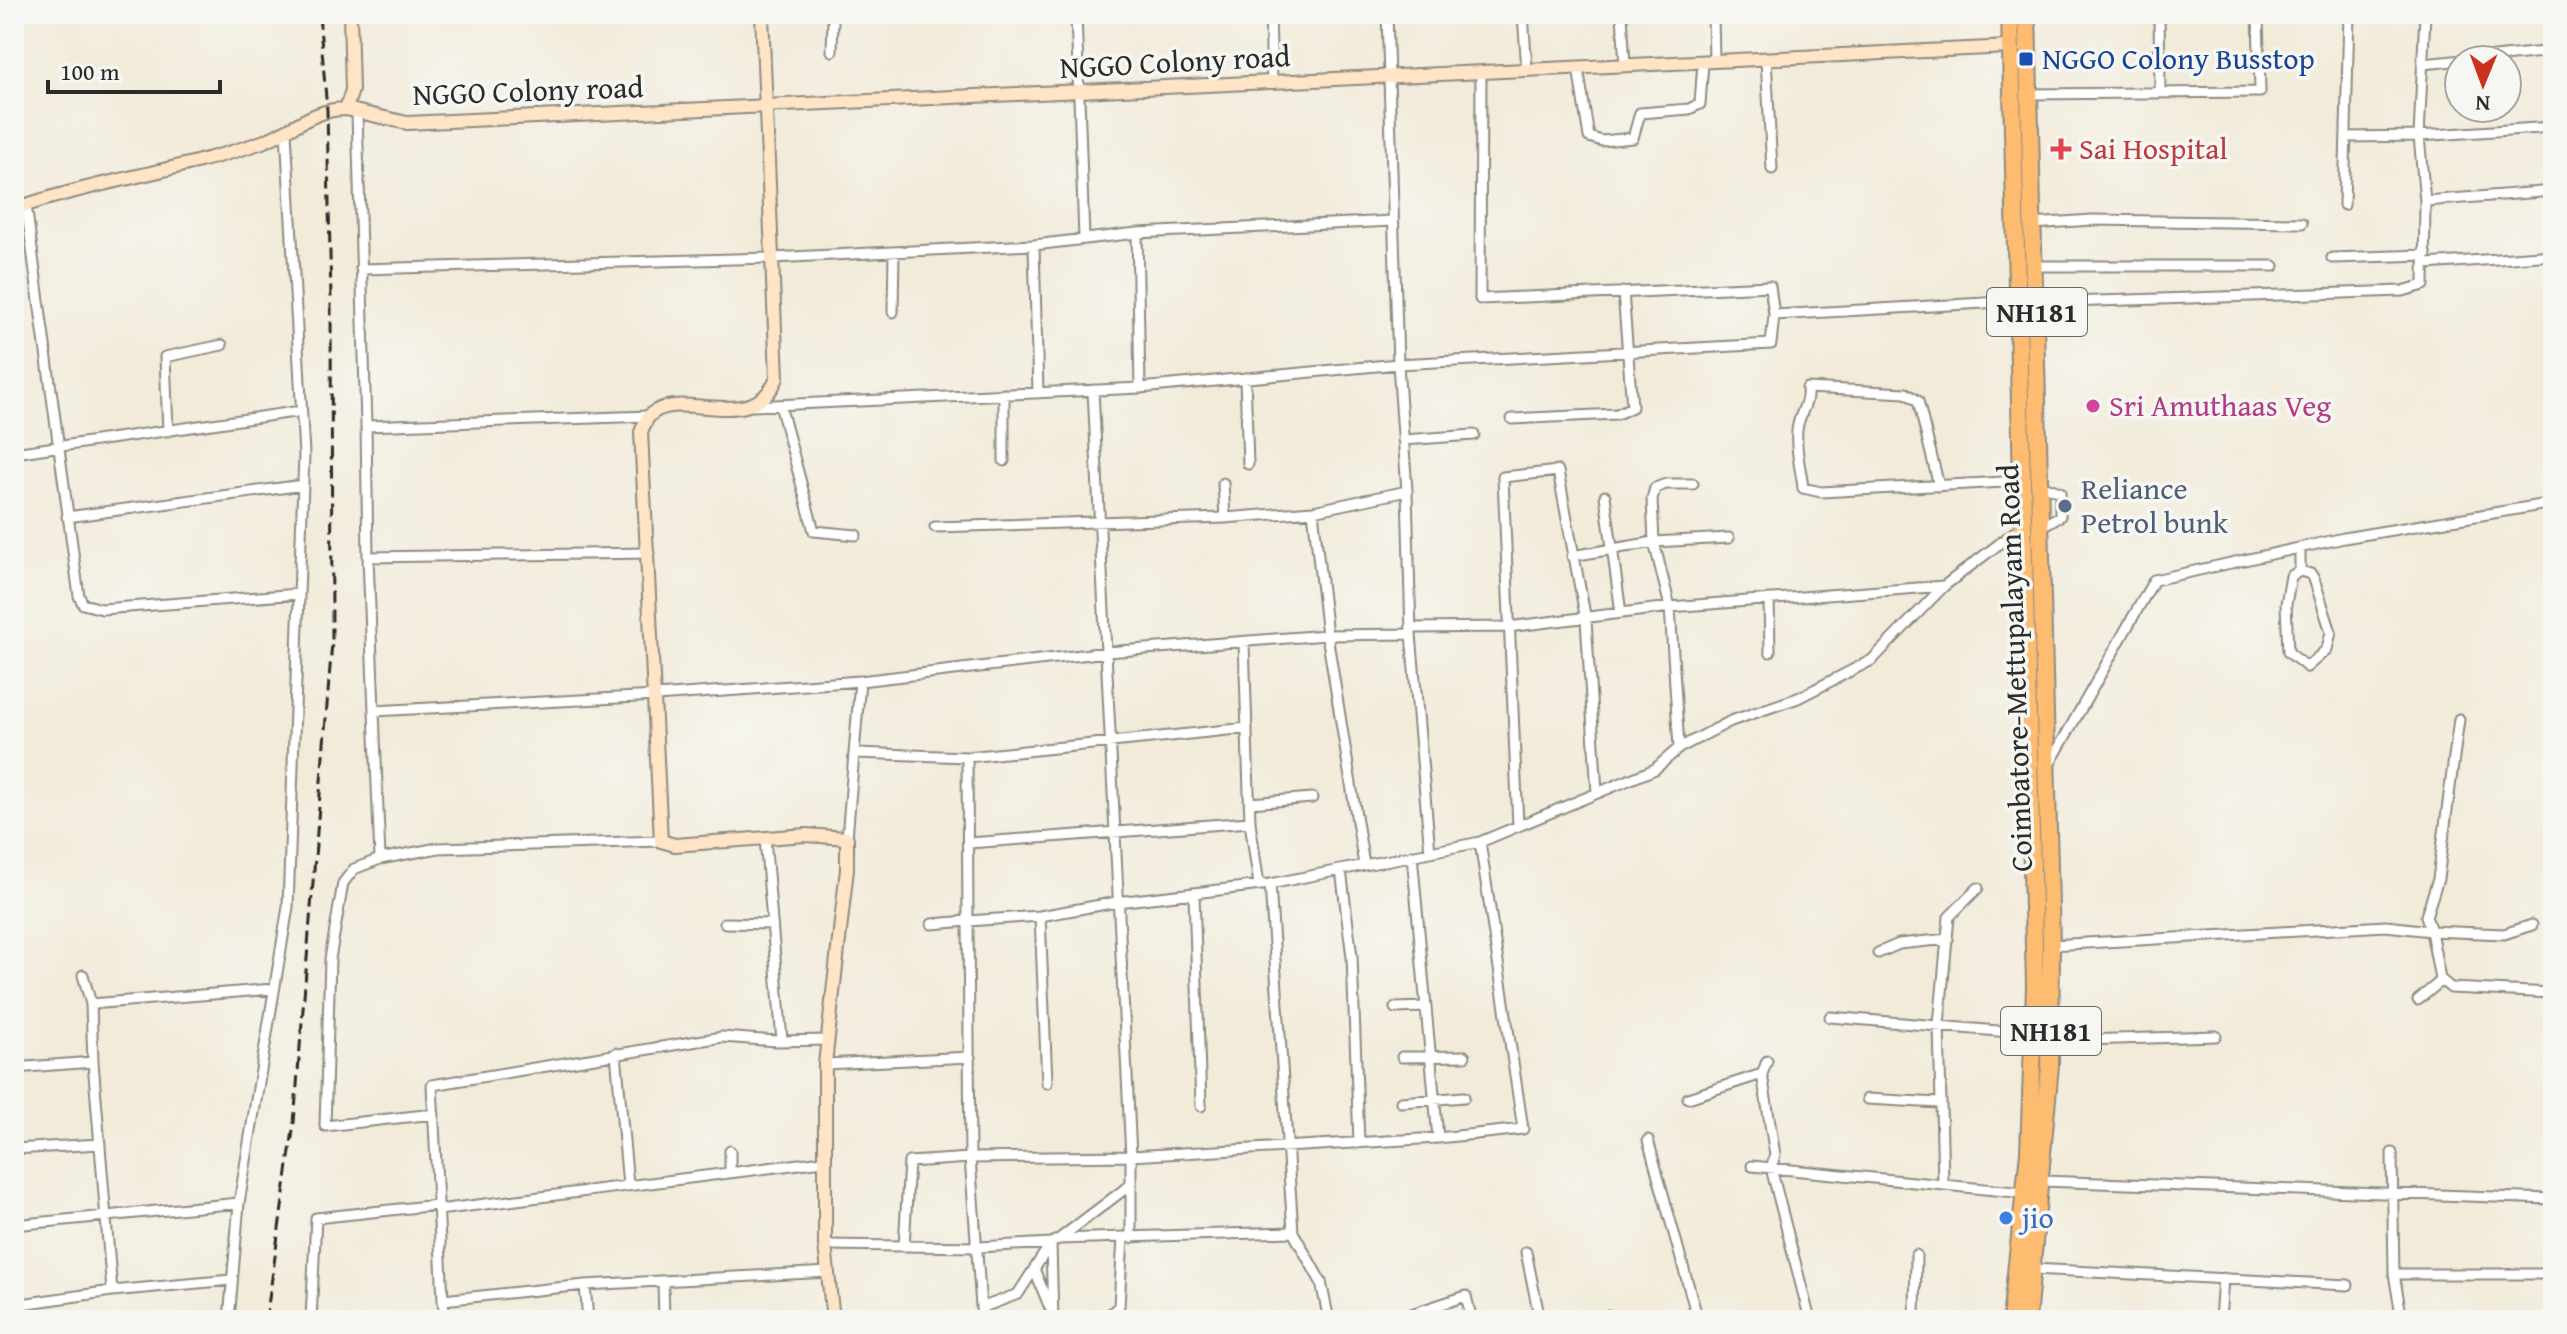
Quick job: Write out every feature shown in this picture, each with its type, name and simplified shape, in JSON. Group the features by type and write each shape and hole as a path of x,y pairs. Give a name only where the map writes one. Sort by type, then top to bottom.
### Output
{"highway":[{"name":"NH181","path":"2010,14 2018,46 2019,301 2032,526"},
{"name":"Coimbatore-Mettupalayam Road","path":"2027,14 2018,46 2027,94 2037,303 2030,483"},
{"name":"Coimbatore-Mettupalayam Road","path":"2032,526 2038,744 2047,768 2051,945 2051,1041 2037,1152"},
{"name":"NH181","path":"2011,1320 2037,1152 2034,1034 2038,744"},
{"name":"NH181","path":"2027,1320 2033,1269 2033,1186"}],"street":[{"path":"350,14 351,110 361,269 380,859"},
{"path":"753,406 771,394 777,378 762,14"},
{"path":"830,14 833,20 832,51"},
{"path":"1076,14 1084,238"},
{"path":"1270,14 1272,83"},
{"path":"1387,14 1398,364 1407,491 1411,631 1430,852"},
{"path":"1523,14 1527,70"},
{"path":"1622,14 1625,66"},
{"path":"1578,68 1589,137 1602,141 1633,138 1640,113 1689,109 1700,104 1713,14"},
{"path":"2159,14 2160,92"},
{"path":"2027,94 2260,92 2258,14"},
{"path":"2344,205 2349,14"},
{"path":"2037,303 2403,291 2424,285 2425,201 2419,136 2425,14"},
{"name":"NGGO Colony road","path":"351,110 407,123 2018,46"},
{"path":"2423,64 2553,51"},
{"path":"1766,59 1772,169"},
{"path":"366,426 649,416 663,408 1140,388 1398,364 1629,349 1771,344 1774,315 1770,286 1480,299 1481,72"},
{"path":"299,594 102,609 83,604 79,596 59,447 20,207 263,142 313,114 351,110"},
{"path":"2346,137 2419,136 2553,127"},
{"path":"229,1320 239,1203 288,907 303,485 286,131"},
{"path":"2425,201 2553,191"},
{"path":"2032,224 2092,220 2302,223"},
{"path":"361,269 772,258 1034,245 1137,233 1393,221"},
{"path":"1137,233 1140,388"},
{"path":"1034,245 1038,393"},
{"path":"893,312 894,252"},
{"path":"2332,258 2426,260 2553,255"},
{"path":"2034,266 2274,266"},
{"path":"1512,419 1617,414 1632,407 1623,292"},
{"path":"1774,315 2019,301"},
{"path":"168,431 165,357 222,345"},
{"path":"1245,378 1248,464"},
{"path":"932,924 1040,916 1117,902 1270,884 1480,842 1655,769 1679,748 1731,721 1798,698 1872,660 1944,586 2032,526 2060,516 2060,492 2030,483 1821,492 1803,488 1796,451 1796,431 1809,404 1807,388 1906,393 1918,401 1939,486"},
{"path":"1093,390 1131,1156 1127,1238 1119,1306 1104,1320"},
{"path":"1004,394 1004,461"},
{"path":"780,405 814,531 856,535"},
{"path":"14,453 301,411"},
{"path":"649,416 641,432 661,841"},
{"path":"1403,440 1474,435"},
{"path":"1518,826 1503,477 1558,471 1586,620 1597,793"},
{"path":"1223,483 1225,518"},
{"path":"1679,748 1670,607 1654,542 1652,499 1655,488 1666,484 1693,484"},
{"path":"67,517 303,485"},
{"path":"935,527 1225,518 1313,511 1407,491"},
{"path":"1605,496 1621,613"},
{"path":"2047,768 2154,580 2300,548 2553,503"},
{"path":"1313,511 1327,635 1364,865"},
{"path":"1572,556 1654,542 1729,538"},
{"path":"2300,548 2300,571"},
{"path":"368,557 649,553"},
{"path":"2300,571 2311,574 2314,579 2331,632 2327,649 2307,667 2288,652 2286,604 2291,576 2300,571"},
{"path":"374,711 656,696 860,681 1107,652 1327,635 1508,627 1586,620 1670,607 1944,586"},
{"path":"1769,599 1770,652"},
{"path":"1244,642 1250,822 1259,885"},
{"path":"833,1320 825,1245 825,1064 847,869 860,681"},
{"path":"2459,719 2438,879 2426,916 2441,981 2451,988 2553,993"},
{"path":"856,753 967,757 1247,728"},
{"path":"967,757 970,1158 979,1247 982,1320"},
{"path":"1250,803 1312,798"},
{"path":"969,843 1250,822"},
{"path":"434,1114 325,1126 330,959 343,883 354,869 380,859 438,848 661,841 675,845 806,835 847,838"},
{"path":"765,838 782,1041"},
{"path":"904,1246 909,1162 1131,1156 1438,1138 1523,1129 1480,842"},
{"path":"1412,855 1438,1138"},
{"path":"1341,870 1352,957 1359,1143"},
{"path":"1270,884 1293,1232 1321,1282 1329,1320"},
{"path":"1943,1184 1939,1025 1949,917 1978,888"},
{"path":"1194,894 1201,1106"},
{"path":"1040,916 1047,1083"},
{"path":"725,923 772,924"},
{"path":"2051,945 2386,926 2504,934 2532,925"},
{"path":"1878,953 1899,944 1948,939"},
{"path":"83,975 91,1004 112,1291"},
{"path":"2418,1000 2441,981"},
{"path":"91,1004 273,989"},
{"path":"1395,1008 1426,1007"},
{"path":"1830,1017 2034,1034"},
{"path":"2051,1041 2216,1036"},
{"path":"445,1320 432,1085 722,1037 828,1040"},
{"path":"616,1053 628,1185"},
{"path":"1402,1057 1465,1056"},
{"path":"825,1064 970,1057"},
{"path":"1767,1061 1762,1074 1775,1155 1771,1168 1810,1320"},
{"path":"14,1068 93,1062"},
{"path":"1688,1098 1762,1074"},
{"path":"1401,1102 1464,1097"},
{"path":"1867,1099 1939,1103"},
{"path":"1648,1140 1698,1320"},
{"path":"14,1149 100,1144"},
{"path":"730,1151 730,1171"},
{"path":"2392,1153 2394,1274 2402,1320"},
{"path":"311,1320 316,1218 438,1208 823,1161"},
{"path":"1752,1166 1943,1184 2391,1192 2553,1199"},
{"path":"981,1308 1018,1294 1055,1241 1130,1185"},
{"path":"14,1225 239,1203"},
{"path":"825,1245 979,1247 1293,1232"},
{"path":"1053,1317 1055,1241"},
{"path":"1526,1252 1540,1320"},
{"path":"1915,1320 1916,1255"},
{"path":"1034,1269 1053,1317"},
{"path":"2033,1269 2348,1285"},
{"path":"443,1300 585,1285 829,1272"},
{"path":"2394,1274 2553,1274"},
{"path":"2220,1320 2223,1278"},
{"path":"14,1305 112,1291 231,1280"},
{"path":"663,1281 664,1320"},
{"path":"585,1285 588,1320"},
{"path":"1393,1320 1466,1296 1472,1320"}],"railway":[{"path":"266,1320 294,1123 332,642 331,300 327,110 319,14"}],"place":[{"name":"NGGO Colony Busstop","path":"2026,59"},
{"name":"Sai Hospital","path":"2061,149"},
{"name":"Sri Amuthaas Veg","path":"2093,406"},
{"name":"Reliance Petrol bunk","path":"2065,506"},
{"name":"jio","path":"2006,1218"}]}
